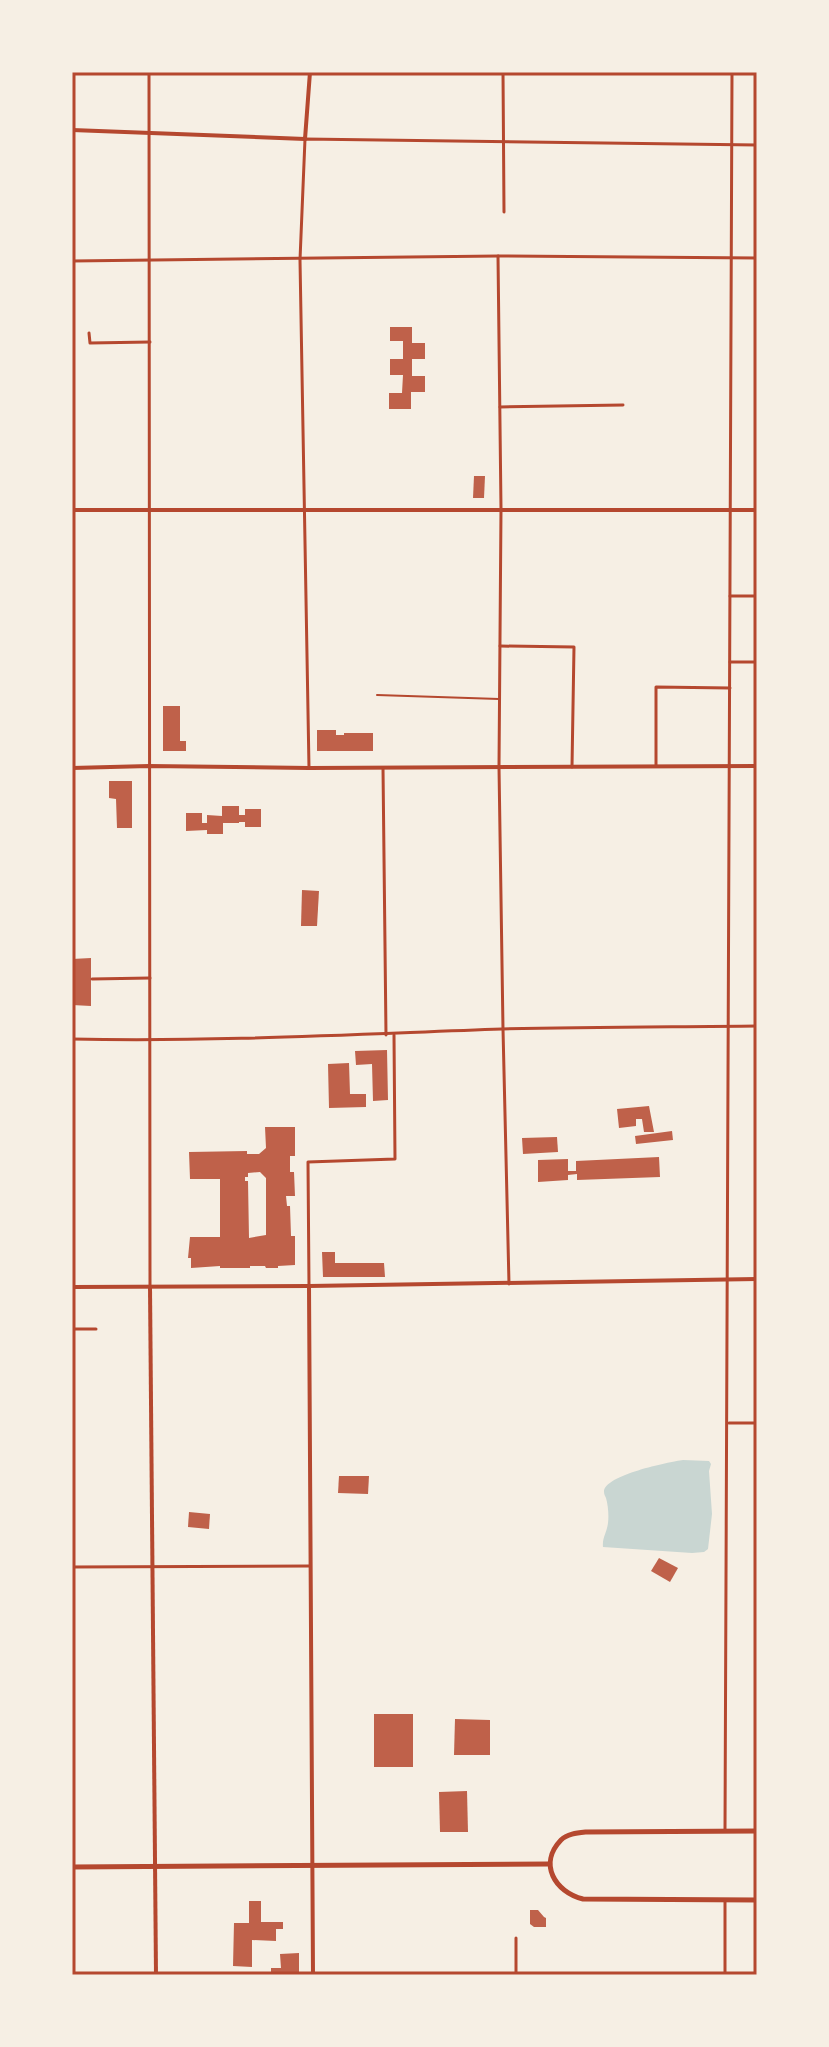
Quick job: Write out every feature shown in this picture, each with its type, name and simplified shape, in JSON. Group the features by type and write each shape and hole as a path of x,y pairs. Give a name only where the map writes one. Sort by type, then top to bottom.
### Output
{"main road":[{"path":"757,1831 586,1832 562,1838 549,1864 555,1882 562,1891 583,1899 757,1900"},
{"path":"72,1867 549,1864"}],"street":[{"path":"149,72 150,1287 156,1975"},
{"path":"309,768 300,260 310,72"},
{"path":"503,72 504,212"},
{"path":"725,1831 732,72"},
{"path":"72,130 305,139 757,145"},
{"path":"72,261 498,256 757,258"},
{"path":"498,256 501,509 499,767 509,1284"},
{"path":"89,333 90,343 150,342"},
{"path":"500,407 623,405"},
{"path":"72,510 757,510"},
{"path":"730,596 757,596"},
{"path":"500,646 574,647 572,767"},
{"path":"730,662 757,662"},
{"path":"656,766 656,687 730,688"},
{"path":"72,768 757,766"},
{"path":"383,768 386,1035"},
{"path":"92,979 150,978"},
{"path":"72,1039 150,1040 394,1035 503,1029 757,1026"},
{"path":"313,1975 308,1162 395,1159 394,1035"},
{"path":"72,1287 757,1279"},
{"path":"72,1329 96,1329"},
{"path":"727,1423 757,1423"},
{"path":"72,1567 310,1566"},
{"path":"725,1900 725,1975"},
{"path":"516,1938 516,1975"}],"lane":[{"path":"377,695 499,699"}],"shaded area":[{"path":"683,1460 709,1461 711,1464 712,1514 708,1549 692,1553 603,1547 608,1520 604,1492 607,1486 638,1470"}],"building":[{"path":"390,327 412,327 412,343 425,343 425,359 412,359 412,376 425,376 425,392 411,392 411,409 389,409 389,393 402,393 403,375 390,375 390,359 403,359 403,341 390,341"},
{"path":"474,476 485,476 484,498 473,498"},
{"path":"163,706 180,706 180,741 186,741 186,751 163,751"},
{"path":"317,730 336,730 336,735 373,733 373,751 317,751"},
{"path":"109,781 132,781 132,828 117,828 116,799 109,798"},
{"path":"222,806 239,806 239,815 245,815 245,809 261,809 261,827 245,827 245,822 239,822 223,823 223,834 207,834 207,830 186,831 186,813 202,813 202,823 207,823 207,815 222,816"},
{"path":"302,890 319,891 317,926 301,926"},
{"path":"91,958 91,1006 72,1005 72,959"},
{"path":"387,1050 388,1100 373,1101 372,1064 356,1065 355,1051"},
{"path":"349,1063 350,1094 366,1094 366,1107 329,1108 328,1064"},
{"path":"649,1106 654,1132 644,1132 642,1119 636,1119 636,1126 619,1128 617,1109"},
{"path":"265,1127 295,1127 295,1156 290,1156 290,1172 294,1172 295,1196 286,1196 287,1206 290,1206 291,1236 295,1236 295,1265 278,1268 191,1268 191,1258 188,1258 190,1237 220,1237 220,1179 190,1179 189,1152 247,1151 247,1154 259,1154 266,1148","holes":["260,1172 266,1178 266,1235 249,1238 248,1181 245,1177 248,1173"]},
{"path":"672,1131 673,1140 636,1144 635,1136"},
{"path":"557,1137 558,1152 523,1154 522,1138"},
{"path":"659,1157 660,1177 577,1180 577,1174 568,1175 568,1180 538,1182 538,1160 568,1159 568,1171 576,1171 576,1161"},
{"path":"322,1252 335,1252 335,1263 384,1263 385,1277 323,1277"},
{"path":"339,1476 369,1476 368,1494 338,1493"},
{"path":"189,1512 210,1514 209,1529 188,1527"},
{"path":"659,1558 678,1568 670,1582 651,1571"},
{"path":"374,1714 413,1714 413,1767 374,1767"},
{"path":"455,1719 490,1720 490,1755 454,1755"},
{"path":"467,1791 468,1832 440,1832 439,1792"},
{"path":"249,1901 261,1901 261,1922 283,1922 283,1929 276,1929 276,1941 252,1940 252,1967 233,1966 234,1923 249,1923"},
{"path":"530,1910 538,1910 546,1918 546,1927 530,1924"},
{"path":"299,1953 299,1975 271,1975 271,1968 281,1968 280,1954"}]}
